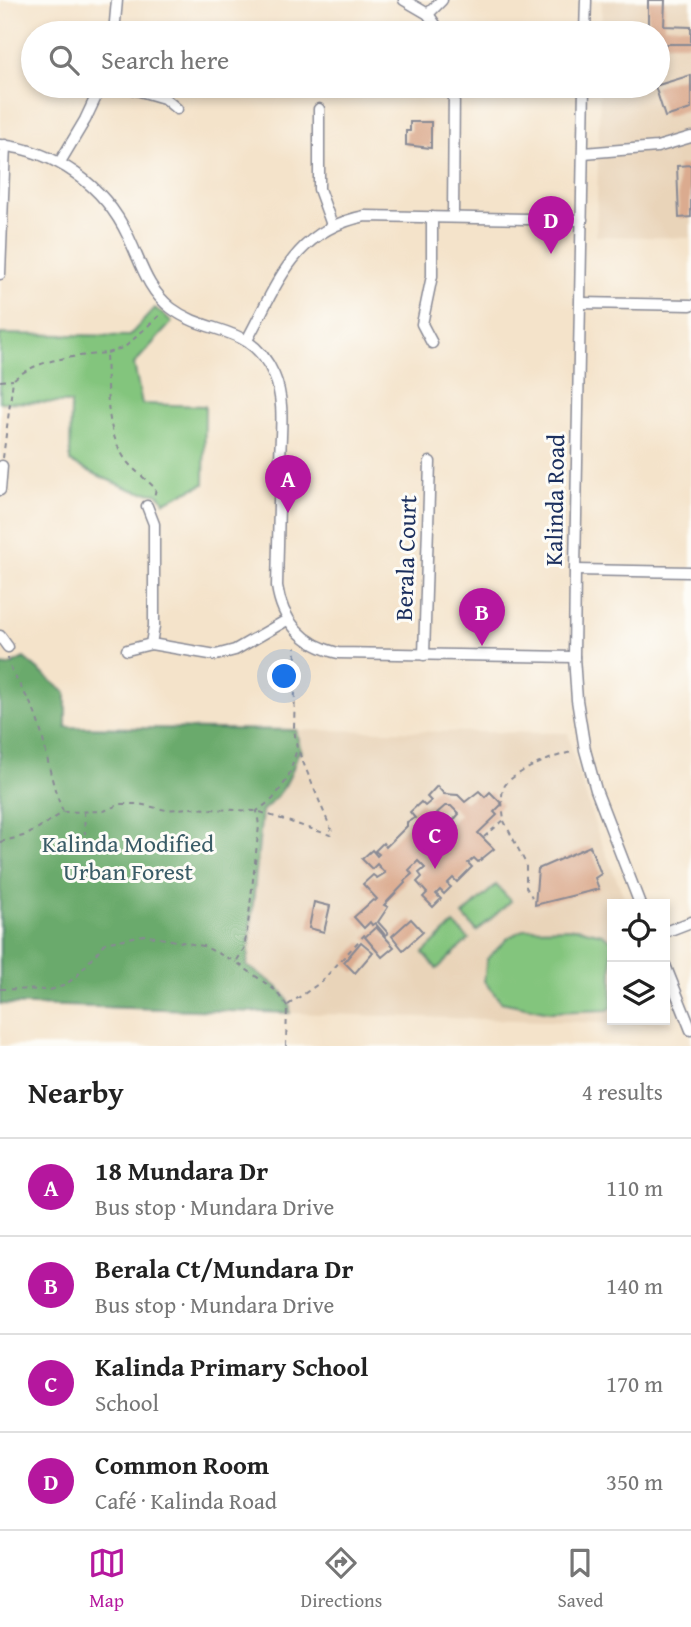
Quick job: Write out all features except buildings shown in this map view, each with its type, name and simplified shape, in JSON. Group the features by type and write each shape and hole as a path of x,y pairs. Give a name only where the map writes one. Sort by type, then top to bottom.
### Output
{"street":[{"path":"115,21 117,0"},
{"path":"404,0 428,14 433,21"},
{"path":"428,14 442,0"},
{"path":"585,21 586,0"},
{"path":"60,162 95,98"},
{"path":"164,98 177,109"},
{"path":"453,216 454,98"},
{"name":"Kalinda Road","path":"584,98 574,657 585,750 596,790 638,899"},
{"path":"319,109 319,189 332,225"},
{"path":"584,153 657,147 691,136"},
{"path":"0,274 2,145 37,153 60,162 84,179 109,204 149,283 170,307 192,320 233,332 247,340 268,362 280,392 280,602 287,620 309,641 326,650 352,654 574,657"},
{"path":"247,340 294,257 311,238 332,225 365,216 582,220"},
{"path":"432,217 432,276 422,324 432,343"},
{"path":"581,303 691,305"},
{"name":"Berala Court","path":"424,655 430,462"},
{"path":"0,490 2,466"},
{"path":"147,506 154,524 155,626 152,644"},
{"path":"575,570 691,572"},
{"path":"127,650 152,644 216,654 235,650 287,620"},
{"path":"0,636 8,647"},
{"path":"670,930 691,922"},
{"path":"670,978 691,1030"}],"path":[{"path":"0,381 13,380 25,370 60,359 106,353 125,347 170,307"},
{"path":"106,353 110,426 124,456 156,489 154,498 147,506"},
{"path":"2,466 13,380"},
{"path":"8,647 8,666 25,690 35,714 55,792 64,812"},
{"path":"0,842 27,835 64,812 104,811 121,804 139,804 166,810 257,811 333,834 297,749 294,729 296,647"},
{"path":"257,811 273,799 288,778 297,749"},
{"path":"532,897 526,887 526,864 504,820 502,789 507,782 537,764 573,752"},
{"path":"84,811 85,835"},
{"path":"236,962 244,949 248,924 259,827 257,811"},
{"path":"484,838 504,820"},
{"path":"287,1006 321,982 368,931"},
{"path":"0,989 50,990 63,986 76,977 105,943 135,936 144,935 203,946 236,962 275,990 287,1006 286,1046"}],"shaded area":[{"path":"602,0 691,0 691,238 596,236 600,98 670,98 670,21 601,21"},
{"path":"296,730 568,733 598,834 625,899 607,899 607,1023 290,1013 291,1006 286,997 247,966 262,811 276,800 290,778 301,751"}],"green space":[{"path":"155,308 172,322 134,364 142,404 205,406 204,484 164,502 158,494 135,491 70,462 71,403 0,402 0,334 129,336"},
{"name":"Kalinda Modified Urban Forest","path":"24,658 66,693 66,727 296,730 301,752 298,753 285,785 262,811 247,966 281,991 289,1005 290,1013 0,1004 0,665 8,666"},
{"path":"496,885 511,901 477,931 463,915"},
{"path":"454,924 469,939 437,969 423,953"},
{"path":"577,928 607,938 607,1010 549,1012 501,1002 484,981 487,959 509,937 525,929"}],"place":[{"name":"Common Room","path":"551,254"},
{"name":"18 Mundara Dr","path":"288,513"},
{"name":"Berala Ct/Mundara Dr","path":"482,646"},
{"name":"Kalinda Primary School","path":"435,869"}]}
